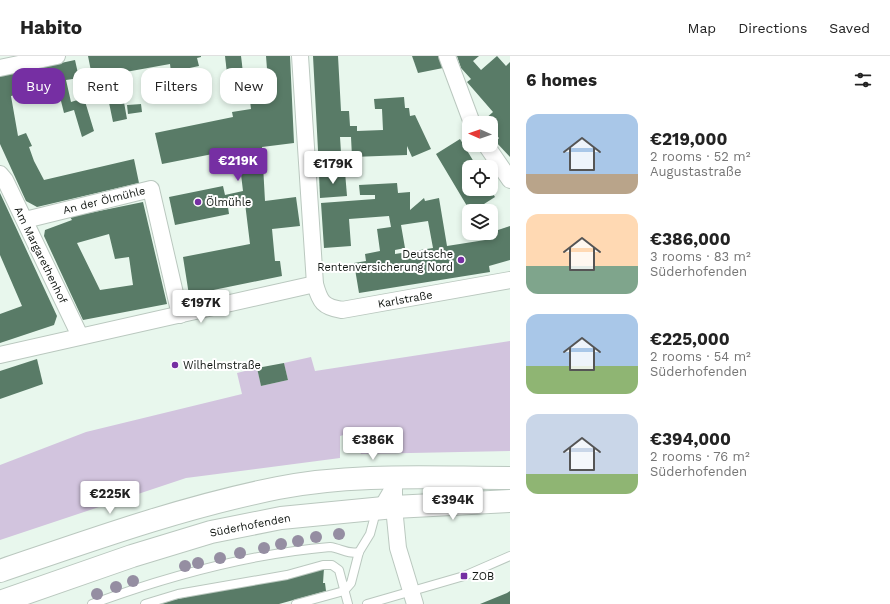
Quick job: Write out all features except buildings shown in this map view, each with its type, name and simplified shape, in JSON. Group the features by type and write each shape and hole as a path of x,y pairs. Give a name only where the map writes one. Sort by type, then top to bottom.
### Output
{"main road":[{"path":"0,570 121,530 204,506 278,488 353,478 510,478"},
{"name":"Süderhofenden","path":"0,602 132,556 211,532 281,518 385,507 510,501"}],"street":[{"path":"0,68 57,56"},
{"name":"Karlstraße","path":"300,56 315,284 319,299 329,308 342,310 510,280"},
{"path":"448,60 469,116"},
{"path":"491,152 510,180"},
{"name":"Am Margarethenhof","path":"0,174 5,180 25,220 80,336"},
{"name":"An der Ölmühle","path":"25,220 151,189 180,315"},
{"path":"0,355 315,284"},
{"path":"394,478 385,507 413,597"}],"lane":[{"path":"296,604 344,591 351,583 359,552 385,507"},
{"path":"92,604 149,584 259,556 330,547 339,548 353,554 359,552"},
{"path":"367,604 413,597 510,556"},
{"path":"145,604 178,594 332,565 339,570 348,604"}],"shaded area":[{"path":"510,341 510,451 361,454 350,433 340,436 340,458 186,478 0,540 0,465 86,432 242,394 237,373 257,368 261,386 288,380 284,363 311,357 315,371"}],"place":[{"name":"Ölmühle","path":"198,202"},
{"name":"Deutsche Rentenversicherung Nord","path":"461,260"},
{"name":"Wilhelmstraße","path":"175,365"},
{"name":"ZOB","path":"464,576"}]}
